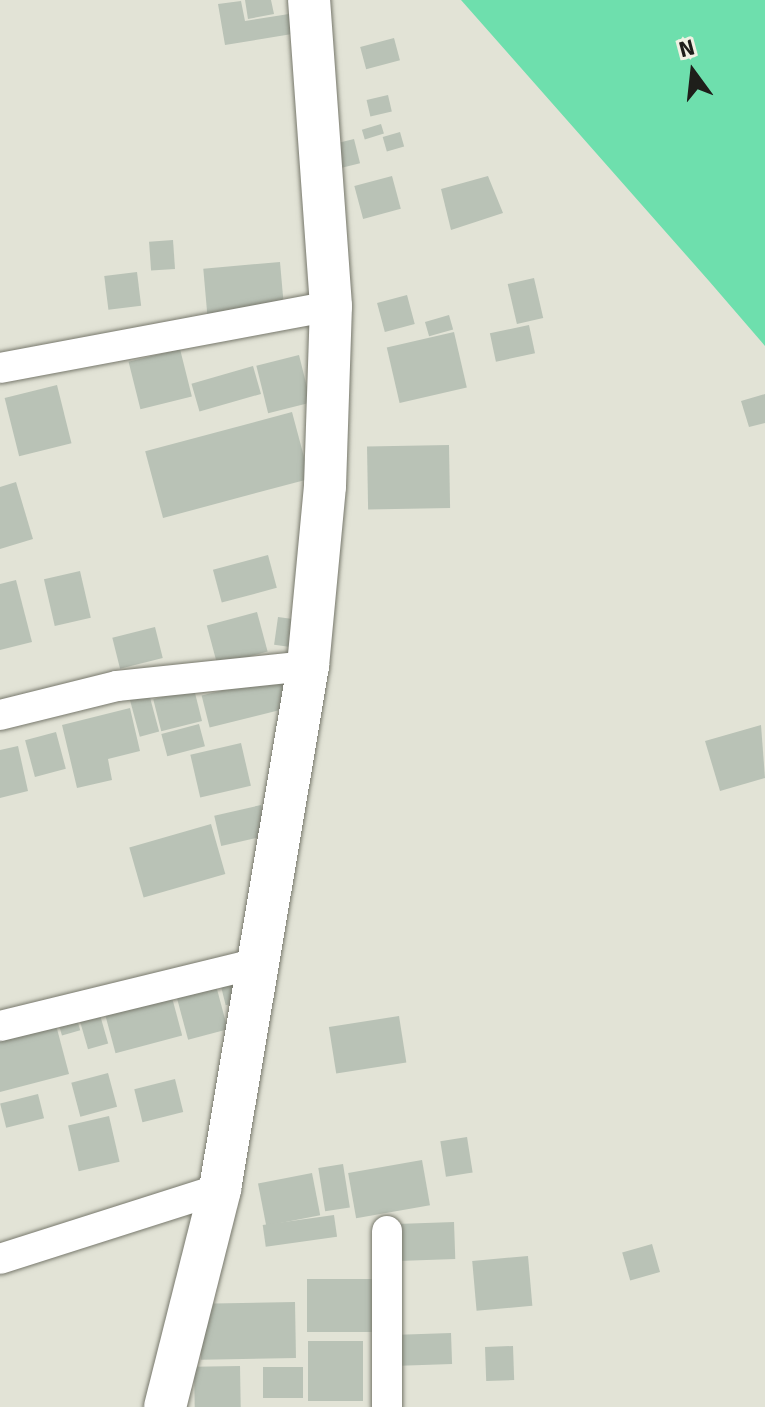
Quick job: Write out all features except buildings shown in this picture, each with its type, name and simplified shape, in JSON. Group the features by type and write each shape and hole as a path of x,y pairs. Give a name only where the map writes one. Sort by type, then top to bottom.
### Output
{"street":[{"path":"165,1407 220,1189 255,964 308,666 325,486 331,306 309,0"},
{"path":"0,368 331,306"},
{"path":"0,715 117,686 308,666"},
{"path":"0,1026 255,964"},
{"path":"0,1259 220,1189"},
{"path":"387,1231 387,1407"}],"shaded area":[{"path":"461,0 765,0 765,346 709,281"}]}
